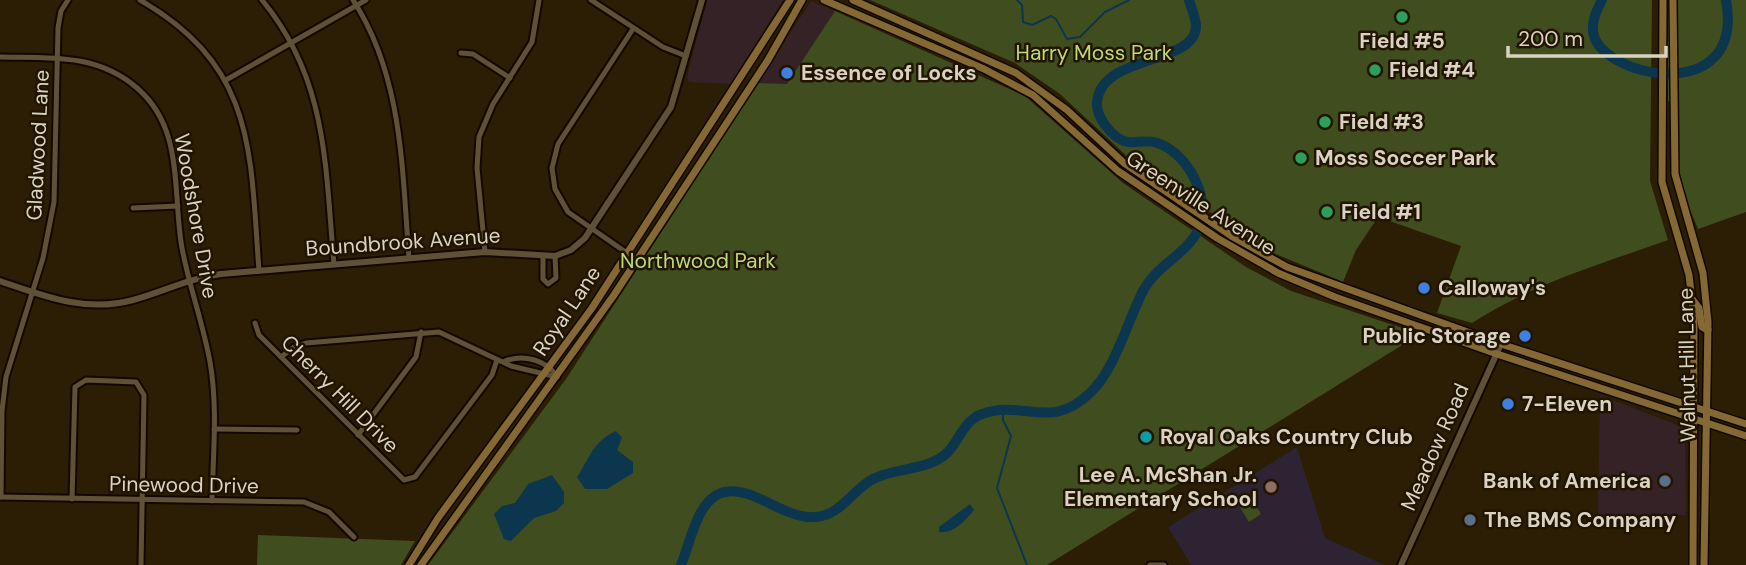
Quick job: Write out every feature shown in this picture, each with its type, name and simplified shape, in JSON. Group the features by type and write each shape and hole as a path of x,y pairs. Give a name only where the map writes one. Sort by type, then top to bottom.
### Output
{"main road":[{"name":"Royal Lane","path":"409,565 438,518 545,375 628,254 790,0"},
{"name":"Royal Lane","path":"421,565 558,377 768,60 803,0"},
{"name":"Greenville Avenue","path":"824,0 1000,76 1041,101 1104,160 1217,238 1285,276 1335,297 1497,354 1746,436"},
{"name":"Greenville Avenue","path":"853,0 1001,64 1047,93 1125,163 1221,228 1287,267 1501,344 1576,366 1746,424"},
{"name":"Walnut Hill Lane","path":"1663,0 1661,103 1664,196 1685,262 1692,299 1695,407 1693,565"},
{"name":"Walnut Hill Lane","path":"1673,0 1672,104 1677,186 1699,257 1706,291 1708,330 1704,565"},
{"path":"908,36 913,25"},
{"path":"1685,262 1699,257"},
{"path":"1285,276 1287,267"},
{"path":"1335,297 1339,286"},
{"path":"1692,299 1699,308 1702,327 1708,330"},
{"path":"1385,315 1389,305"},
{"path":"1572,378 1576,366"},
{"path":"1694,537 1704,537"}],"street":[{"name":"Gladwood Lane","path":"0,498 3,377 50,231 54,202 59,19 68,0"},
{"path":"139,0 184,29 201,46 226,80 238,107 250,153 259,271"},
{"path":"262,0 292,43 312,87 322,128 334,264"},
{"path":"226,80 355,3 366,0"},
{"path":"485,252 478,149 487,115 532,42 539,0"},
{"path":"591,0 663,47 686,56"},
{"path":"542,256 542,279 548,284 556,278 555,256 579,245 671,107 702,0"},
{"path":"355,3 383,63 395,108 409,258"},
{"path":"633,29 558,144 553,157 552,179 560,201 577,220 637,260"},
{"path":"461,53 473,54 510,78"},
{"name":"Woodshore Drive","path":"0,57 57,57 108,69 143,93 168,134 189,279 210,362 214,429 212,501"},
{"path":"133,208 178,206"},
{"name":"Boundbrook Avenue","path":"0,281 78,304 108,304 136,299 189,279 259,271 485,252 555,256"},
{"name":"Cherry Hill Drive","path":"255,323 259,335 400,477 410,480 492,375 497,360"},
{"path":"281,357 294,346 306,343 421,332 446,333 497,360 527,359 551,366 558,377"},
{"path":"358,435 416,358 421,332"},
{"name":"Meadow Road","path":"1401,565 1501,344"},
{"path":"505,361 511,366 558,377"},
{"path":"72,499 75,387 86,380 136,382 144,395 141,565"},
{"path":"214,429 297,430"},
{"name":"Pinewood Drive","path":"0,498 314,504 329,512 354,537"},
{"path":"1150,565 1162,564"}],"shaded area":[{"path":"707,0 783,0 731,84 689,82 687,77"},
{"path":"811,1 835,11 787,85 758,83"},
{"path":"1600,395 1685,428 1686,515 1598,515"},
{"name":"Lee A. McShan Jr. Elementary School","path":"1297,447 1325,538 1385,565 1191,565 1168,527"}],"green space":[{"name":"Harry Moss Park","path":"870,0 1652,0 1650,181 1668,240 1543,286 1472,323 1437,313 1461,246 1378,217 1356,250 1343,282 1271,252 1132,161 1060,94 1015,63"},
{"path":"1668,0 1746,0 1746,212 1698,229 1678,181 1677,103 1668,101"},
{"name":"Royal Oaks Country Club","path":"835,11 1025,96 1123,183 1246,267 1291,291 1420,334 1047,565 428,565 566,379 758,83 787,84"},
{"path":"1249,494 1261,514 1249,522 1237,502"},
{"path":"258,535 415,541 401,565 257,565"}],"water":[{"path":"616,431 622,438 617,450 633,462 633,473 607,489 585,489 577,477 597,445"},
{"path":"552,475 564,492 564,503 556,511 534,518 511,541 504,539 494,514 502,506 515,503 528,484"},
{"path":"970,504 974,510 963,522 954,529 939,532 939,527"}],"waterway":[{"path":"1017,0 1022,5 1023,22 1032,25 1051,16 1056,19 1067,39 1080,37 1105,12 1129,0"},
{"path":"681,565 700,514 706,505 721,493 745,493 796,515 822,516 843,504 873,479 939,459 947,453 971,421 982,414 997,410 1050,413 1063,410 1076,404 1100,382 1115,357 1144,289 1158,271 1191,241 1201,222 1203,210 1198,185 1184,162 1165,146 1148,141 1128,142 1116,137 1102,120 1097,102 1102,87 1114,75 1181,48 1192,38 1196,23 1189,0"},
{"path":"1602,0 1593,27 1601,47 1618,61 1642,70 1668,74 1694,70 1714,57 1726,35 1726,0"},
{"path":"1003,410 1003,420 1011,436 997,488 1027,565"}],"place":[{"name":"Field #5","path":"1402,17"},
{"name":"Field #4","path":"1375,70"},
{"name":"Essence of Locks","path":"787,73"},
{"name":"Field #3","path":"1325,122"},
{"name":"Moss Soccer Park","path":"1301,158"},
{"name":"Field #1","path":"1327,212"},
{"name":"Calloway's","path":"1424,288"},
{"name":"Public Storage","path":"1525,336"},
{"name":"7-Eleven","path":"1508,404"},
{"name":"Royal Oaks Country Club","path":"1146,437"},
{"name":"Bank of America","path":"1665,481"},
{"name":"Lee A. McShan Jr. Elementary School","path":"1271,487"},
{"name":"The BMS Company","path":"1470,520"}],"park label":[{"name":"Northwood Park","path":"698,261"}]}
